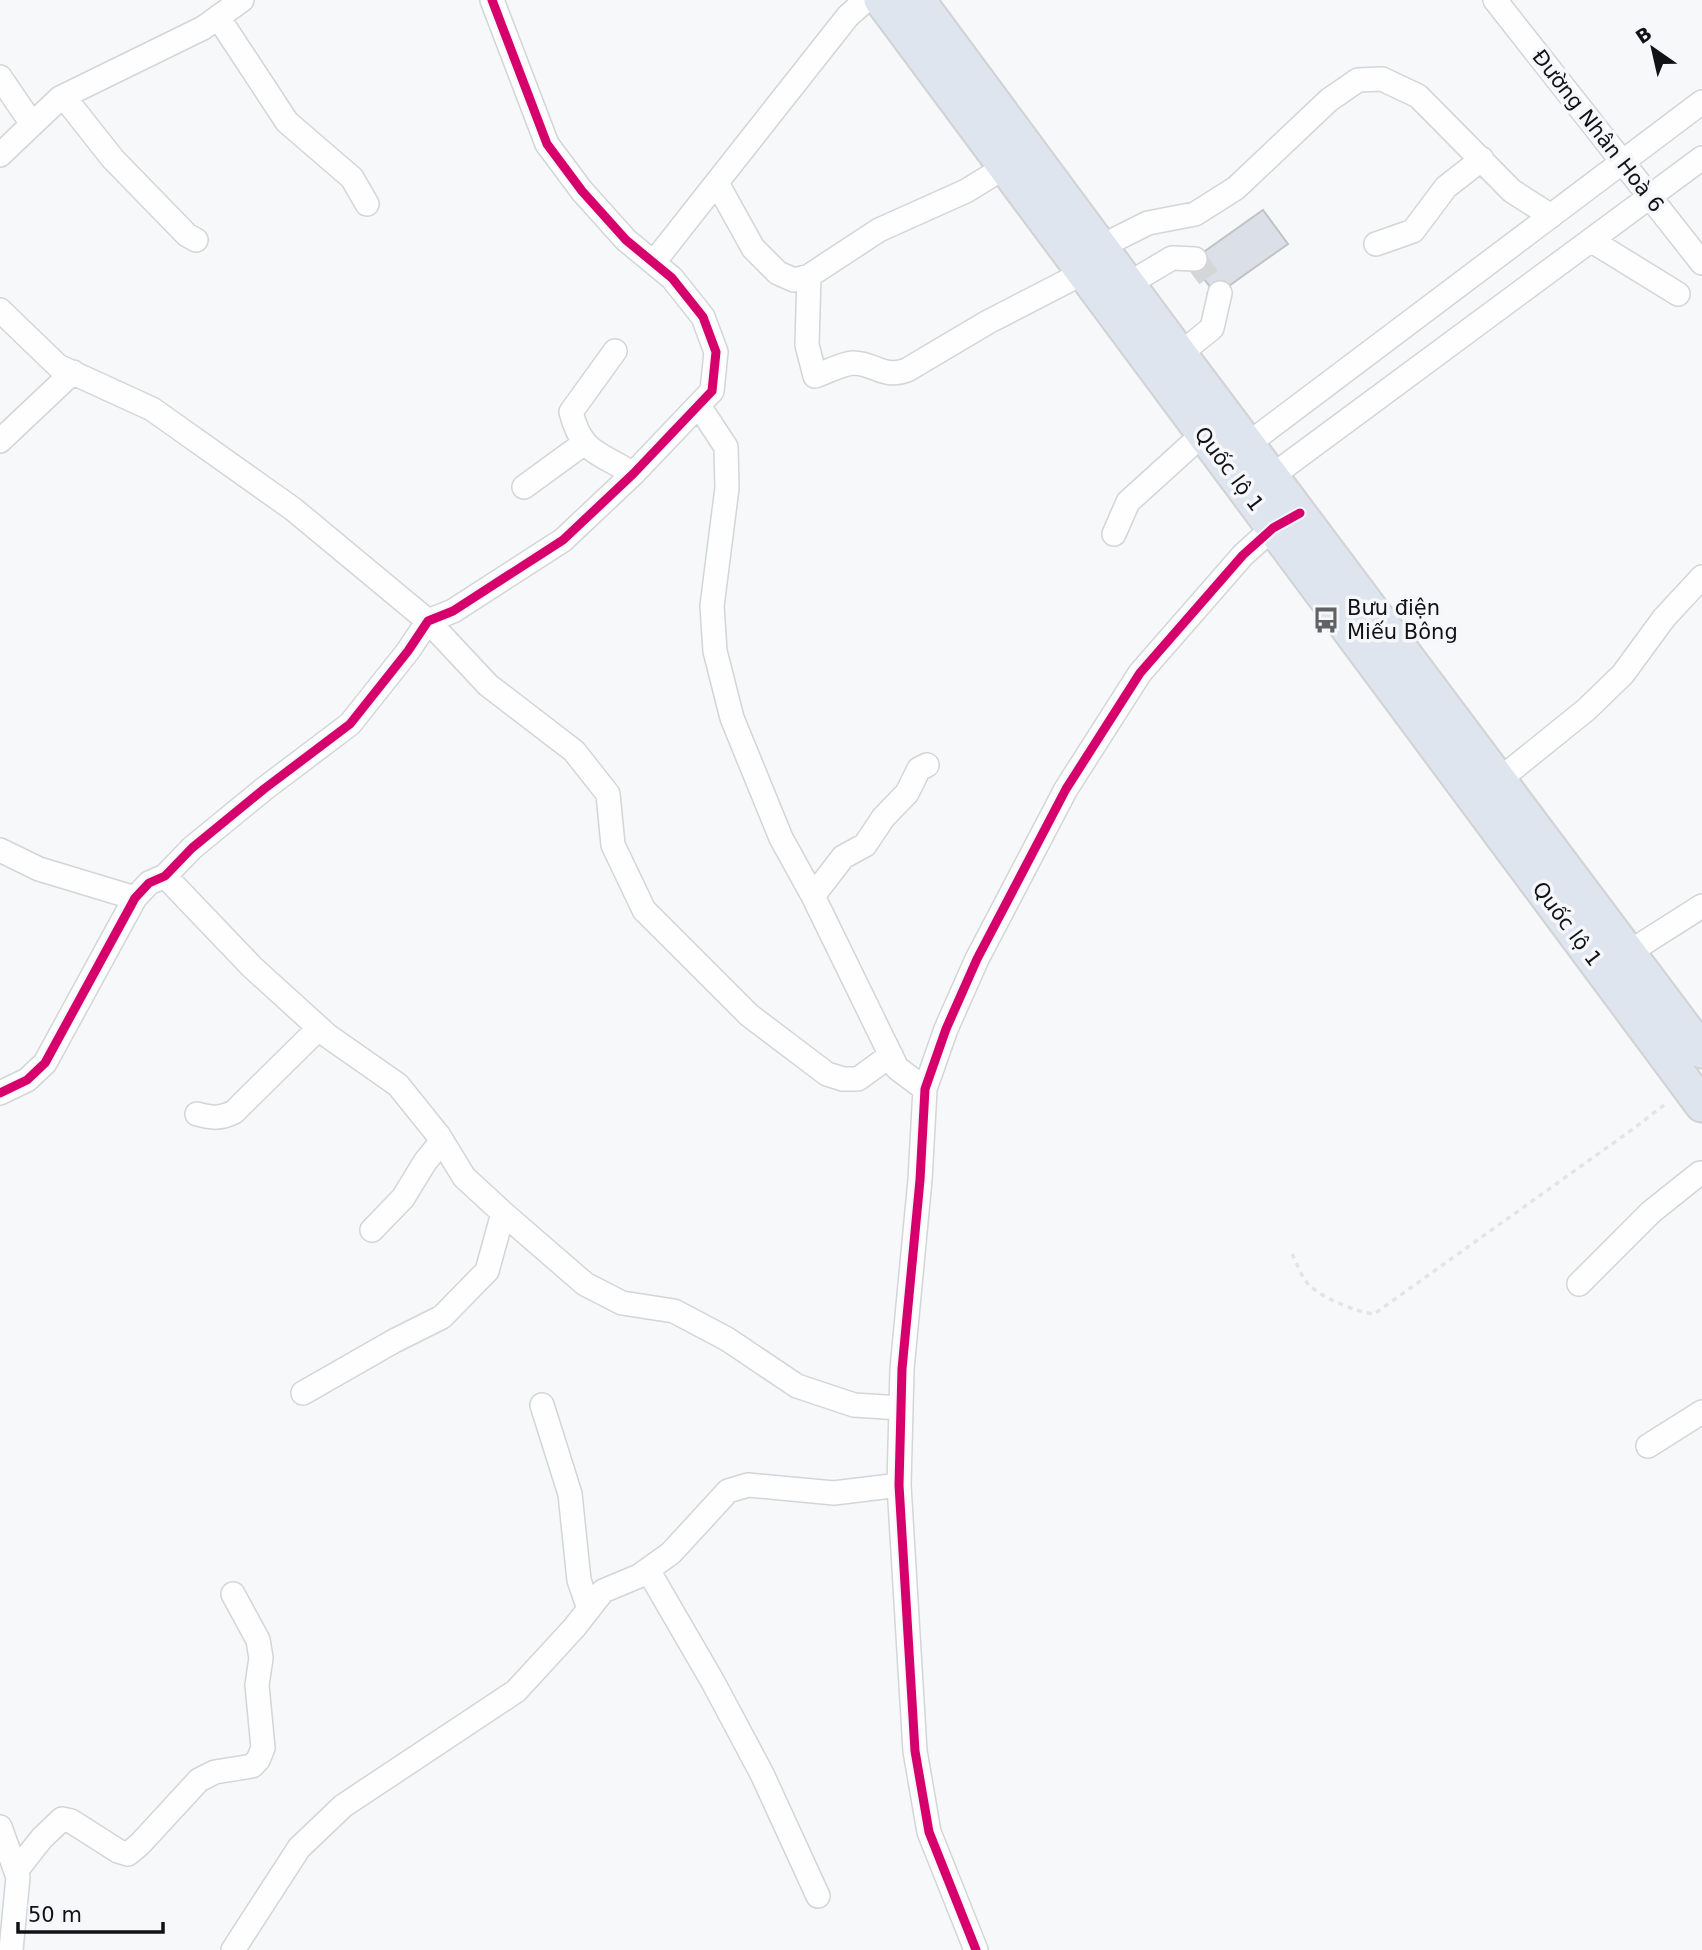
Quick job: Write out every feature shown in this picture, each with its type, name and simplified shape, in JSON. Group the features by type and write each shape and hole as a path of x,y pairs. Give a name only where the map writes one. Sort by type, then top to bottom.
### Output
{"highway":[{"name":"Quốc lộ 1","path":"881,0 1005,167 1092,260"},
{"name":"Quốc lộ 1","path":"918,0 1116,292 1203,434 1286,520 1499,780 1702,1051"},
{"name":"Quốc lộ 1","path":"1116,292 1180,354 1272,476 1286,520 1695,1096"}],"street":[{"path":"0,155 64,97 203,29 242,0"},
{"path":"0,1093 27,1080 45,1063 135,898 149,883 165,876 192,848 350,724 408,651 428,621 453,611 563,540 633,474 712,391 716,352 703,317 672,278 626,240 582,191 547,144 492,0"},
{"path":"654,262 848,16 866,0"},
{"name":"Đường Nhân Hoà 6","path":"1495,0 1702,263"},
{"path":"218,17 287,122 352,178 367,204"},
{"path":"0,77 32,124"},
{"path":"809,276 807,345 816,376 851,363 868,365 882,372 895,374 907,370 1092,260 1148,223 1195,214 1236,188 1329,100 1358,80 1382,79 1418,96 1512,191 1551,216"},
{"path":"64,97 113,159 196,240"},
{"path":"1248,444 1702,102"},
{"path":"1272,476 1702,158"},
{"path":"1376,244 1413,230 1446,187 1482,159"},
{"path":"717,183 753,248 778,272 794,280 809,276 879,230 966,191 1005,167"},
{"path":"1592,241 1678,294"},
{"path":"1116,292 1172,258 1195,259"},
{"path":"1180,354 1212,328 1220,293"},
{"path":"0,310 58,366 152,409 293,509 428,621 488,685 574,751 608,794 613,845 644,910 749,1015 827,1074 844,1079 858,1079 891,1055"},
{"path":"615,351 571,412 576,432 583,444 633,474"},
{"path":"0,441 72,372"},
{"path":"699,406 726,447 727,488 712,606 715,651 732,718 781,838 897,1068 925,1089"},
{"path":"1114,534 1128,502 1203,434"},
{"path":"524,486 583,444"},
{"path":"976,1950 929,1832 915,1751 899,1485 902,1369 920,1180 925,1089 946,1029 977,959 1066,789 1140,673 1243,555 1286,520"},
{"path":"1499,780 1587,709 1623,674 1664,618 1702,578"},
{"path":"813,897 843,857 865,845 883,818 906,793 919,769 927,765"},
{"path":"0,850 39,869 135,898"},
{"path":"165,876 252,967 319,1027 398,1085 442,1141 464,1177 585,1284 622,1303 674,1311 727,1339 797,1386 853,1405 901,1408"},
{"path":"1628,953 1702,906"},
{"path":"197,1114 214,1119 234,1112 319,1027"},
{"path":"372,1230 403,1198 425,1161 442,1141"},
{"path":"1579,1284 1651,1212 1701,1173"},
{"path":"303,1393 442,1317 487,1271 503,1213"},
{"path":"542,1405 570,1494 576,1566 589,1609"},
{"path":"1648,1446 1702,1412"},
{"path":"233,1950 299,1848 343,1806 516,1691 603,1591 648,1570 671,1553 728,1491 748,1485 834,1493 899,1485"},
{"path":"648,1570 713,1682 762,1774 818,1896"},
{"path":"16,1871 62,1819 71,1821 118,1851 128,1854 199,1780 215,1772 252,1766 258,1760 263,1748 257,1685 261,1658 258,1640 233,1594"},
{"path":"0,1827 18,1877 11,1950"}],"path":[{"path":"1292,1254 1308,1284 1339,1304 1361,1313 1374,1314 1633,1129 1695,1096"}],"building":[{"path":"1263,210 1288,244 1216,295 1191,261"}],"tunnel":[{"path":"1195,259 1220,293"}],"cycle path":[{"path":"0,1093 27,1080 45,1063 135,898 149,883 165,876 192,848 350,724 408,651 428,621 453,611 563,540 633,474 712,391 716,352 703,317 672,278 626,240 582,191 547,144 492,0"},
{"path":"976,1950 929,1832 915,1751 899,1485 902,1369 920,1180 925,1089 946,1029 977,959 1066,789 1140,673 1243,555 1273,528 1300,513"}],"place":[{"name":"Bưu điện Miếu Bông","path":"1326,620"}]}
